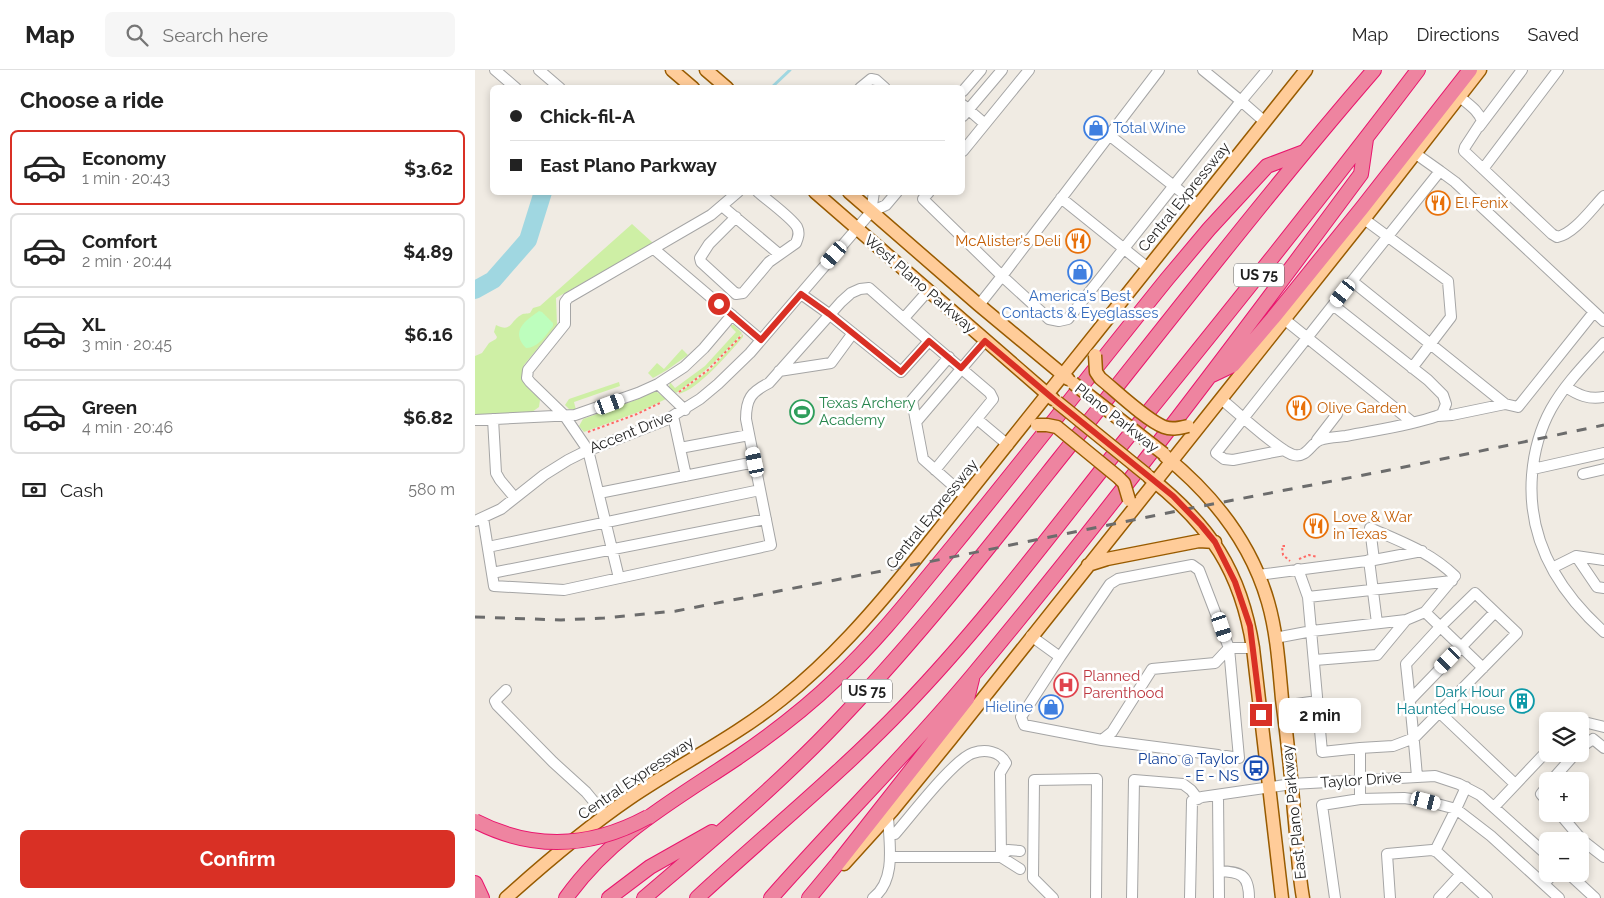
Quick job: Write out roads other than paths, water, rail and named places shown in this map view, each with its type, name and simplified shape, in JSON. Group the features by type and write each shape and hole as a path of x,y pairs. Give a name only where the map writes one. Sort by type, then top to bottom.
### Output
{"highway":[{"name":"US 75","path":"644,898 741,816 787,773 845,715 942,605 1305,152 1373,70"},
{"name":"US 75","path":"697,898 857,754 935,674 1051,535 1297,228 1418,70"},
{"path":"1211,375 1233,366 1399,162 1470,70"},
{"path":"771,898 973,676 1211,375 1361,174 1366,138"},
{"path":"566,898 602,855 626,833 775,731 851,665 900,611 1167,279 1214,224 1267,166 1305,152"},
{"path":"811,898 967,699 973,676"},
{"path":"475,821 488,828 512,836 536,841 561,842 585,840 609,834 651,815"},
{"path":"609,898 650,867 741,816"},
{"path":"475,883 482,898"}],"main road":[{"path":"672,70 690,85"},
{"name":"Central Expressway","path":"506,898 605,815 740,729 782,699 814,672 849,638 886,596 1009,443 1068,379 1098,331 1306,70"},
{"path":"811,898 888,816 1088,565 1151,478 1221,399 1416,154 1480,70"},
{"path":"696,85 708,71 724,85"},
{"name":"West Plano Parkway","path":"818,195 1052,398"},
{"name":"West Plano Parkway","path":"852,195 1068,379"},
{"path":"1098,331 1095,355 1096,372 1100,378 1153,421 1165,428 1176,429 1187,426 1208,415"},
{"name":"Plano Parkway","path":"1068,379 1168,457"},
{"name":"Plano Parkway","path":"1052,398 1151,478"},
{"path":"1009,443 1037,425 1057,428 1124,483 1129,506"},
{"name":"East Plano Parkway","path":"1168,457 1202,489 1226,518 1258,574 1268,601 1275,638 1303,898"},
{"name":"East Plano Parkway","path":"1151,478 1187,509 1215,542 1235,582 1250,626 1282,898"},
{"path":"1088,565 1107,559 1199,541 1215,542"},
{"path":"1253,648 1275,638"}],"street":[{"path":"495,70 512,85"},
{"path":"539,70 556,85"},
{"path":"965,90 981,70"},
{"path":"965,109 1002,70"},
{"path":"965,149 1029,70"},
{"path":"979,305 1159,70"},
{"path":"1203,70 1265,122"},
{"path":"926,195 923,199 1049,319 1059,321 1068,319 1267,70"},
{"path":"1522,70 1479,127 1464,151 1557,237 1563,236 1570,231 1604,196"},
{"path":"1483,169 1559,70"},
{"path":"864,85 871,79 876,80 882,85"},
{"path":"1459,97 1479,113 1481,122 1479,127"},
{"path":"965,111 985,124"},
{"path":"1109,135 1198,206"},
{"path":"1416,154 1455,182 1604,321"},
{"path":"1284,450 1233,460 1224,459 1216,453 1440,171"},
{"path":"619,578 588,450 564,415 530,382 527,374 530,366 565,324 565,302 568,298 711,215 735,195"},
{"path":"736,217 709,244 700,258 701,262 737,294 743,293 769,262 796,242 799,233 797,228 761,195"},
{"path":"871,212 874,195"},
{"name":"Accent Drive","path":"479,519 501,509 555,468 588,450 648,428 685,410 735,368 871,212 886,205 894,195"},
{"path":"1061,198 1148,268"},
{"path":"722,206 779,254"},
{"path":"1364,219 1448,282 1451,317 1412,368"},
{"path":"654,249 761,340"},
{"path":"1352,281 1505,404"},
{"path":"479,519 488,547 494,586 564,590 771,545 749,435 746,406 757,389 769,383 829,314 851,293 869,288 990,393 993,399 935,470"},
{"path":"904,318 928,291"},
{"path":"801,294 901,372 929,341"},
{"path":"1333,305 1429,380 1445,399 1444,411 1437,416"},
{"path":"1317,440 1505,404 1518,407 1595,312"},
{"path":"475,420 581,414 638,393 659,384 694,358 732,315"},
{"path":"1285,319 1412,422"},
{"path":"779,371 831,363 853,333"},
{"path":"916,422 985,341"},
{"path":"1604,344 1566,387 1545,421 1536,448 1531,492 1537,534 1552,568 1562,586 1573,600 1604,632"},
{"path":"949,358 913,400 923,459 966,497"},
{"path":"659,384 685,410"},
{"path":"1566,387 1587,398 1596,399 1604,397"},
{"path":"1221,399 1284,450 1294,455 1299,455 1308,450 1337,414"},
{"path":"673,416 686,476"},
{"path":"493,419 496,473 515,498"},
{"path":"977,419 1009,443"},
{"path":"680,448 749,435"},
{"path":"1533,469 1604,453"},
{"path":"599,493 755,462"},
{"path":"1583,474 1604,469"},
{"path":"488,547 760,490"},
{"path":"492,573 766,518"},
{"path":"1275,638 1313,631 1406,620 1425,612 1452,581 1455,576 1423,551 1370,528 1377,623"},
{"path":"1258,574 1372,560 1423,551"},
{"path":"1552,568 1576,556 1604,560"},
{"path":"1576,556 1597,587 1604,588"},
{"path":"1192,565 1199,570 1229,648 1239,758 1102,740 1024,725 1021,717 1060,657 1110,584 1118,579 1192,565"},
{"path":"1298,570 1308,597 1313,631 1322,752 1393,746 1413,738 1517,634 1475,593 1406,664 1409,700 1413,738 1417,777"},
{"path":"1308,597 1452,581"},
{"path":"1425,612 1483,668"},
{"path":"1409,700 1495,612"},
{"path":"1315,660 1377,655 1406,620"},
{"path":"1031,636 1060,657"},
{"path":"1102,740 1112,732 1152,669 1215,664 1229,648 1253,648"},
{"path":"506,690 495,701 497,705 591,798 605,815"},
{"path":"1283,706 1317,701"},
{"path":"1439,712 1515,784"},
{"path":"1589,723 1604,727"},
{"path":"1589,742 1593,740 1604,748"},
{"path":"1360,748 1360,799"},
{"path":"895,834 952,769 972,753 992,751 1003,757 1006,762 1000,773 1001,856"},
{"path":"1495,806 1539,759"},
{"path":"1559,772 1568,762"},
{"name":"Taylor Drive","path":"1198,799 1292,784 1435,776 1466,787 1480,795 1495,806 1539,847"},
{"path":"1053,898 1033,878 1034,780 1097,779 1095,898"},
{"path":"1132,898 1134,780 1183,784 1198,799 1192,802 1190,898"},
{"path":"1435,851 1466,787"},
{"path":"1218,795 1219,898"},
{"path":"1335,898 1322,805 1360,799 1405,798 1456,809 1491,836 1559,898"},
{"path":"876,897 888,879 888,816"},
{"path":"1565,822 1573,832"},
{"path":"1589,847 1604,857"},
{"path":"1001,856 1008,850 1021,851"},
{"path":"1390,898 1387,854 1432,850 1487,898"},
{"path":"889,856 1001,856 1020,869"},
{"path":"1219,872 1240,874 1248,885 1249,898"},
{"path":"1439,898 1461,874"},
{"path":"1578,882 1595,898"}],"waterway":[{"path":"774,85 790,70"},
{"path":"475,290 493,280 528,240 542,195"}],"railway":[{"path":"475,617 561,620 676,611 1395,469 1604,425"}],"place":[{"name":"Total Wine","path":"1096,128"},
{"name":"El Fenix","path":"1438,203"},
{"name":"McAlister's Deli","path":"1078,241"},
{"name":"America's Best Contacts & Eyeglasses","path":"1080,272"},
{"name":"Olive Garden","path":"1299,408"},
{"name":"Texas Archery Academy","path":"802,412"},
{"name":"Love & War in Texas","path":"1316,526"},
{"name":"Planned Parenthood","path":"1066,685"},
{"name":"Dark Hour Haunted House","path":"1522,701"},
{"name":"Hieline","path":"1051,707"},
{"name":"Plano @ Taylor - E - NS","path":"1256,768"}]}
